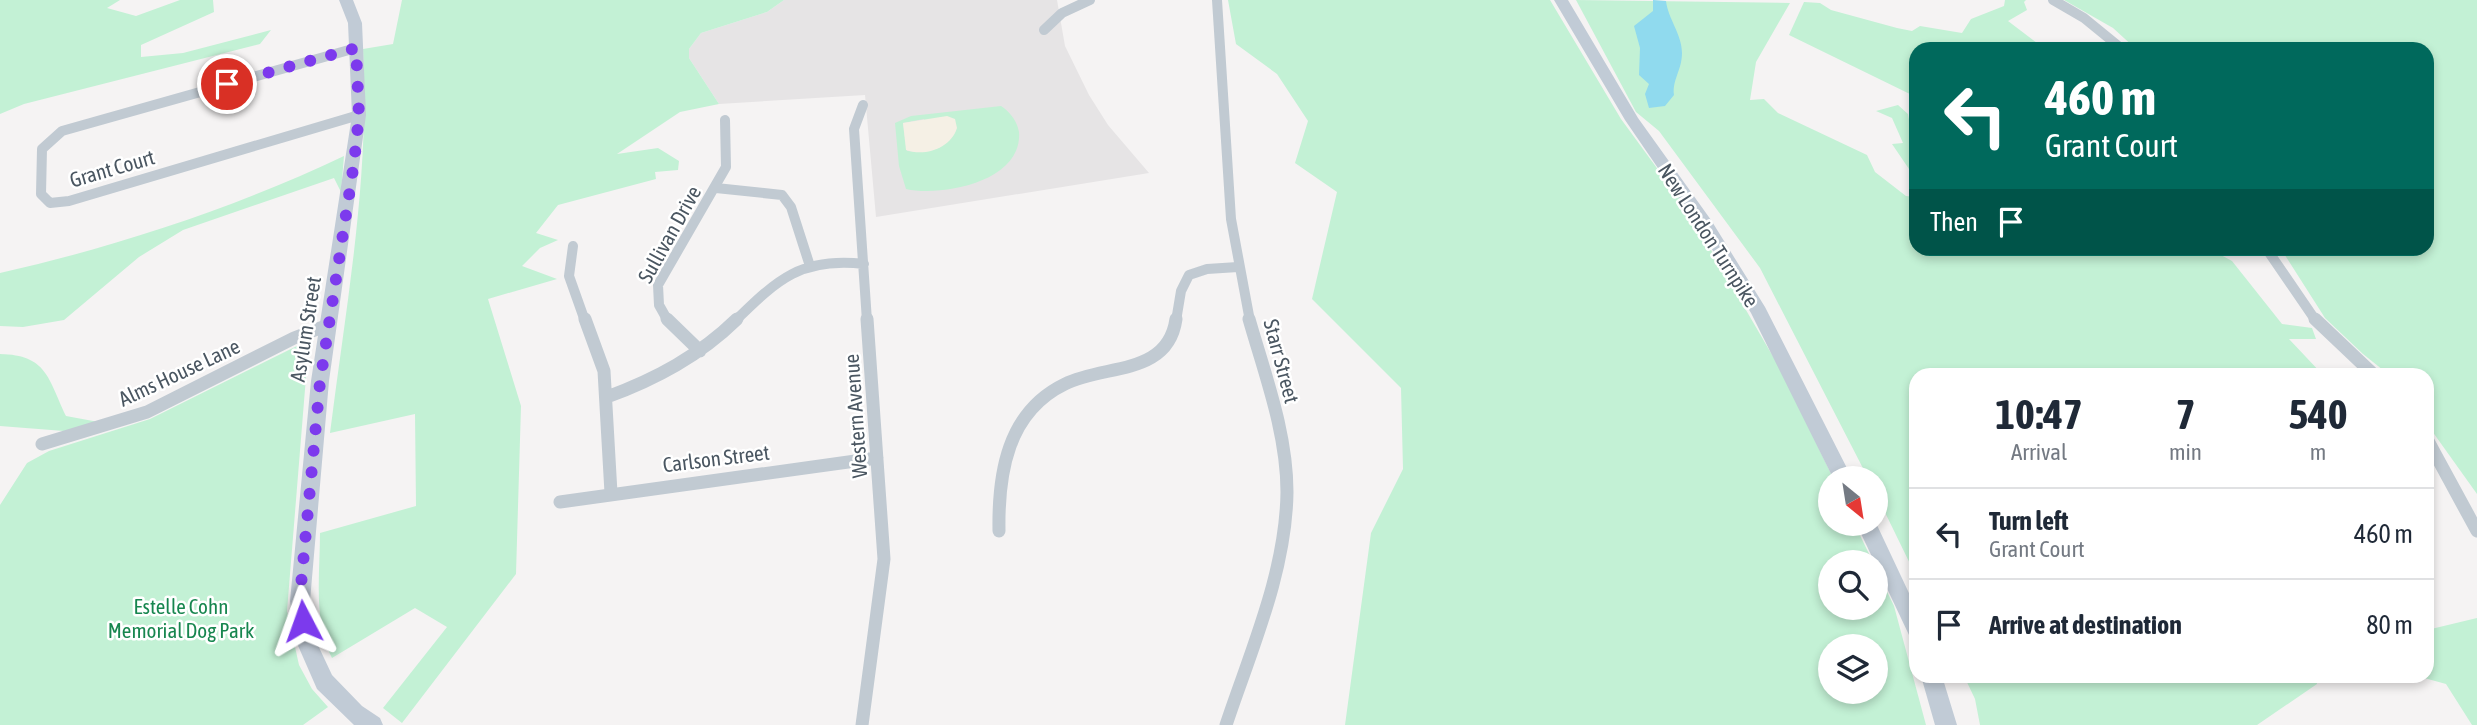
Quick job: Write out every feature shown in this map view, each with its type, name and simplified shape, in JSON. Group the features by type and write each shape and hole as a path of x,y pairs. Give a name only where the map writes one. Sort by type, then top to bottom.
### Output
{"street":[{"name":"Asylum Street","path":"346,0 355,23 359,115 328,324 306,510 300,601 306,642 324,682 354,713 372,725"},
{"path":"1044,30 1062,13 1090,0"},
{"name":"Starr Street","path":"1217,0 1238,267 1275,407 1287,492 1276,568 1226,725"},
{"name":"New London Turnpike","path":"1561,0 1639,132 1705,224 1759,311 1837,466"},
{"path":"2053,0 2084,18 2113,42"},
{"name":"Grant Court","path":"356,48 62,131 53,136 42,149 41,194 50,203 69,201 359,115"},
{"name":"Western Avenue","path":"862,725 884,559 854,129 863,105"},
{"name":"Sullivan Drive","path":"699,352 660,312 655,300 658,285 726,167 725,120"},
{"path":"716,188 782,195 791,207 809,263"},
{"path":"573,246 569,276 604,371 611,493"},
{"path":"2272,256 2317,322 2367,368"},
{"path":"607,397 630,389 699,352 785,273 809,263 846,260 864,264"},
{"path":"999,531 999,483 1018,428 1035,402 1075,379 1122,369 1156,355 1172,338 1180,286 1185,277 1203,270 1238,267"},
{"name":"Alms House Lane","path":"42,444 147,412 294,338 328,324"},
{"path":"2434,452 2477,531"},
{"name":"Carlson Street","path":"561,502 877,458"},
{"path":"1872,536 1909,614"},
{"path":"1934,683 1946,725"}],"shaded area":[{"path":"784,0 1057,0 1065,46 1089,95 1108,125 1149,173 876,217 865,95 719,104 689,58 689,49 701,33 767,12"}],"green space":[{"path":"0,0 120,0 107,8 136,16 180,0 213,0 214,12 141,45 141,57 183,53 271,30 260,44 24,104 0,114"},
{"path":"402,0 784,0 767,12 701,33 689,49 689,58 719,104 680,112 617,154 658,148 679,161 678,170 655,172 656,179 558,205 536,233 558,240 540,248 522,266 557,279 488,299 521,406 516,574 402,723 383,708 447,627 415,608 332,658 322,629 319,580 320,533 416,506 415,414 330,433 360,194 363,49 393,44"},
{"path":"1228,0 1550,0 1621,119 1689,212 1782,372 1827,466 1818,466 1818,536 1860,536 1867,550 1818,550 1818,620 1888,620 1888,594 1894,606 1909,662 1909,683 1915,683 1926,725 1345,725 1371,533 1403,469 1401,388 1312,299 1337,192 1295,163 1308,121 1277,74 1236,44"},
{"path":"1576,0 1790,3 1756,62 1750,100 1764,99 1778,113 1867,155 1875,172 1909,196 1909,256 2223,256 2232,261 2282,324 2312,328 2316,339 2289,339 2316,368 1909,368 1909,562 1888,519 1888,466 1862,466 1760,268 1659,131 1636,112"},
{"path":"2005,0 2026,0 2024,2 2027,10 2008,21 2036,42 1909,42 1909,94 1789,35 1804,2 1820,3 1831,10 1912,31 1920,26 1962,33 1971,19 2004,6"},
{"path":"2064,0 2477,0 2477,494 2434,434 2434,368 2380,368 2325,318 2285,256 2434,256 2434,42 2128,42 2113,28"},
{"path":"1898,105 1908,114 1909,169 1892,144 1903,143 1892,118 1876,111"},
{"path":"1001,106 1013,117 1018,128 1017,149 1008,163 977,182 939,190 906,189 899,166 895,123 911,116","holes":["924,119 920,152 907,151 903,123"]},
{"path":"344,156 341,192 334,178 183,230 139,257 64,320 23,327 0,326 0,273 88,251 175,224 219,209"},
{"name":"Estelle Cohn Memorial Dog Park","path":"309,340 287,611 299,665 312,689 328,707 303,725 0,725 0,505 27,463 49,451 150,419"},
{"path":"0,354 16,355 37,364 50,380 66,416 104,423 64,431 0,426"},
{"path":"2477,618 2477,725 2472,725 2446,684 2434,681 2434,628"},
{"path":"1967,683 2317,684 2257,725 1980,725 1975,699"}],"sand":[{"path":"947,116 955,119 957,128 943,146 921,152 906,150 903,123"}],"water":[{"path":"1653,0 1666,1 1680,39 1682,53 1674,95 1665,106 1649,108 1645,94 1649,84 1639,75 1640,48 1634,26 1653,11"}],"route":[{"path":"227,84 356,48 359,115 315,426 300,596 303,621"}]}
